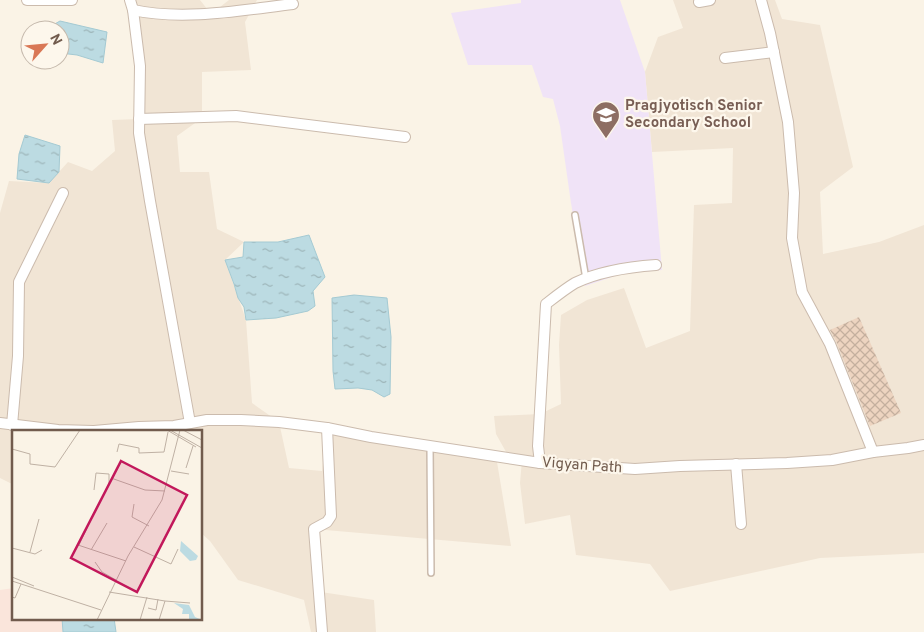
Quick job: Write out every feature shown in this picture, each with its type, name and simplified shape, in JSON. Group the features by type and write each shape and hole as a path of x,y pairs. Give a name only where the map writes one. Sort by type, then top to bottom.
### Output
{"street":[{"path":"27,0 72,0"},
{"path":"699,2 710,0"},
{"path":"761,0 770,32 788,122 794,193 792,238 802,292 830,344 873,452"},
{"path":"132,5 148,13 207,15 293,4"},
{"path":"132,5 140,66 139,133 190,423"},
{"path":"725,58 774,52"},
{"path":"139,119 236,116 405,138"},
{"path":"12,425 18,356 19,282 63,194"},
{"path":"540,463 538,446 546,304 574,284 603,273 633,266 656,265"},
{"name":"Vigyan Path","path":"105,430 174,426 207,420 279,422 327,428 370,437 540,463 635,469 736,464 787,464 924,445"},
{"name":"Vigyan Path","path":"0,423 58,430"},
{"path":"322,632 314,529 327,522 331,516 327,428"},
{"path":"736,464 741,524"}],"lane":[{"path":"575,215 586,280"},
{"path":"430,445 431,573"}],"shaded area":[{"path":"130,0 200,0 211,14 229,0 257,0 245,22 251,70 202,72 202,118 177,136 180,172 209,172 217,229 244,242 225,260 246,320 252,403 279,422 289,468 322,471 327,428 496,456 511,546 314,529 321,592 374,600 376,632 311,632 304,600 238,580 210,541 202,534 202,430 12,430 12,484 0,478 0,213 9,181 49,183 68,162 92,171 115,151 112,120 139,119"},
{"name":"Pragjyotisch Senior Secondary School","path":"521,0 620,0 645,72 662,270 621,274 585,286 560,126 553,99 543,97 532,65 468,65 451,13 521,3"},
{"path":"673,0 775,0 782,19 820,25 853,167 820,192 823,254 879,242 924,225 924,553 820,558 670,591 650,564 576,555 570,515 525,524 520,483 522,460 510,459 496,434 494,416 540,414 561,404 559,345 561,315 587,300 624,288 646,348 690,331 694,205 732,203 733,148 652,152 645,72 658,37 683,28"},
{"path":"12,588 12,620 62,620 63,632 0,632 0,590"}],"water":[{"path":"70,23 107,32 103,63 70,54"},
{"path":"25,135 60,146 59,172 49,183 17,179 19,154"},
{"path":"309,235 325,277 313,291 315,306 308,311 276,318 246,320 244,307 238,298 225,260 243,257 244,242 278,242"},
{"path":"354,295 387,298 391,337 390,394 384,397 372,390 358,388 335,389 332,298"},
{"path":"62,620 114,620 116,632 63,632"}],"building":[{"path":"859,317 901,413 870,426 830,330"}],"place":[{"name":"Pragjyotisch Senior Secondary School","path":"606,139"}]}
